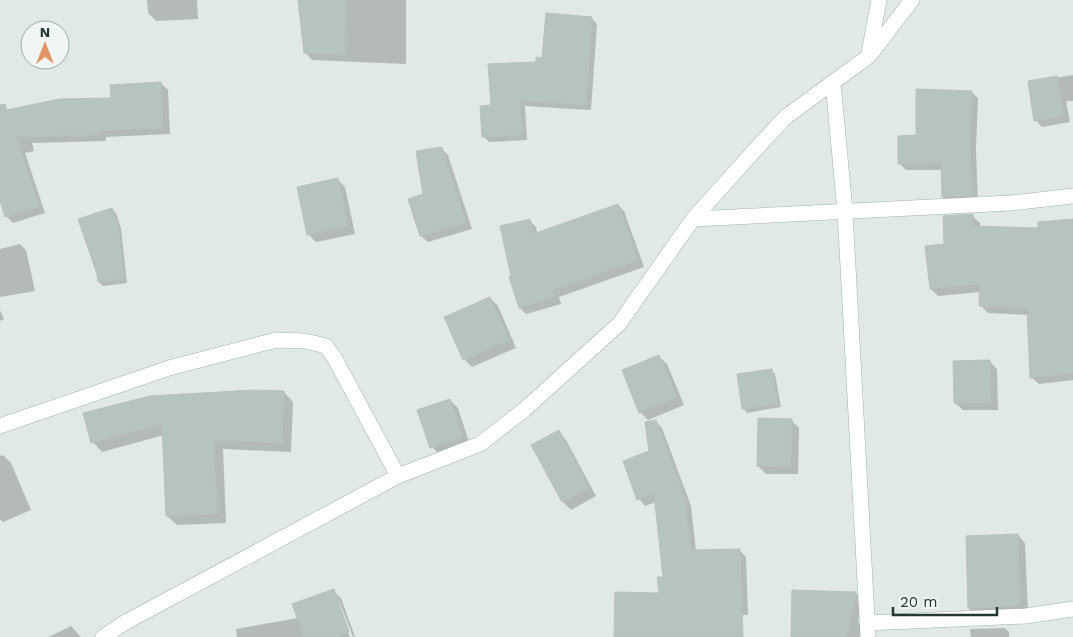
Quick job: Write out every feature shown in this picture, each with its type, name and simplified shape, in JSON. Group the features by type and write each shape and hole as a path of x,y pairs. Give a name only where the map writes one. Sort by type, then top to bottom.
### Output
{"street":[{"path":"869,56 879,0"},
{"path":"103,637 124,623 398,476 480,444 524,410 619,324 693,218 787,116 869,56 912,0"},
{"path":"832,82 845,211 867,630 1026,616 1073,609"},
{"path":"693,218 1011,202 1073,196"},
{"path":"0,426 168,368 276,340 305,341 326,346 335,359 398,476"}],"building":[{"path":"298,0 346,0 344,55 304,53"},
{"path":"546,13 592,17 586,105 520,101 522,135 482,137 480,106 491,105 488,64 536,62 536,57 542,58"},
{"path":"1057,76 1064,116 1034,121 1028,81"},
{"path":"161,82 163,128 99,131 99,135 16,137 39,206 5,217 0,201 0,105 5,104 7,110 59,99 111,98 110,85"},
{"path":"916,89 972,91 970,143 972,196 942,197 941,163 898,164 898,136 916,135"},
{"path":"442,147 466,223 420,236 408,199 423,194 416,151"},
{"path":"338,178 348,226 307,235 297,187"},
{"path":"618,204 638,260 553,290 555,297 519,308 509,277 511,276 500,226 530,219 533,234"},
{"path":"112,208 118,223 124,279 98,282 78,219"},
{"path":"973,214 973,226 1038,228 1038,222 1073,219 1073,373 1030,378 1027,308 979,306 980,284 930,289 925,246 944,244 943,216"},
{"path":"490,297 509,340 463,360 444,317"},
{"path":"659,355 677,397 639,413 622,370"},
{"path":"990,360 991,403 954,403 953,361"},
{"path":"772,369 778,404 742,409 737,374"},
{"path":"254,390 284,391 282,443 214,440 217,514 166,516 162,424 91,443 83,413 150,396"},
{"path":"450,399 463,437 430,448 417,410"},
{"path":"758,418 792,419 791,467 757,466"},
{"path":"656,420 685,498 691,550 740,549 743,637 614,637 615,592 659,593 657,577 663,577 654,494 637,500 623,461 649,451 645,422"},
{"path":"559,430 589,488 562,502 531,445"},
{"path":"1018,534 1020,606 968,608 966,536"},
{"path":"334,589 349,632 335,637 304,637 292,604"},
{"path":"792,590 856,592 847,637 791,637"}]}
